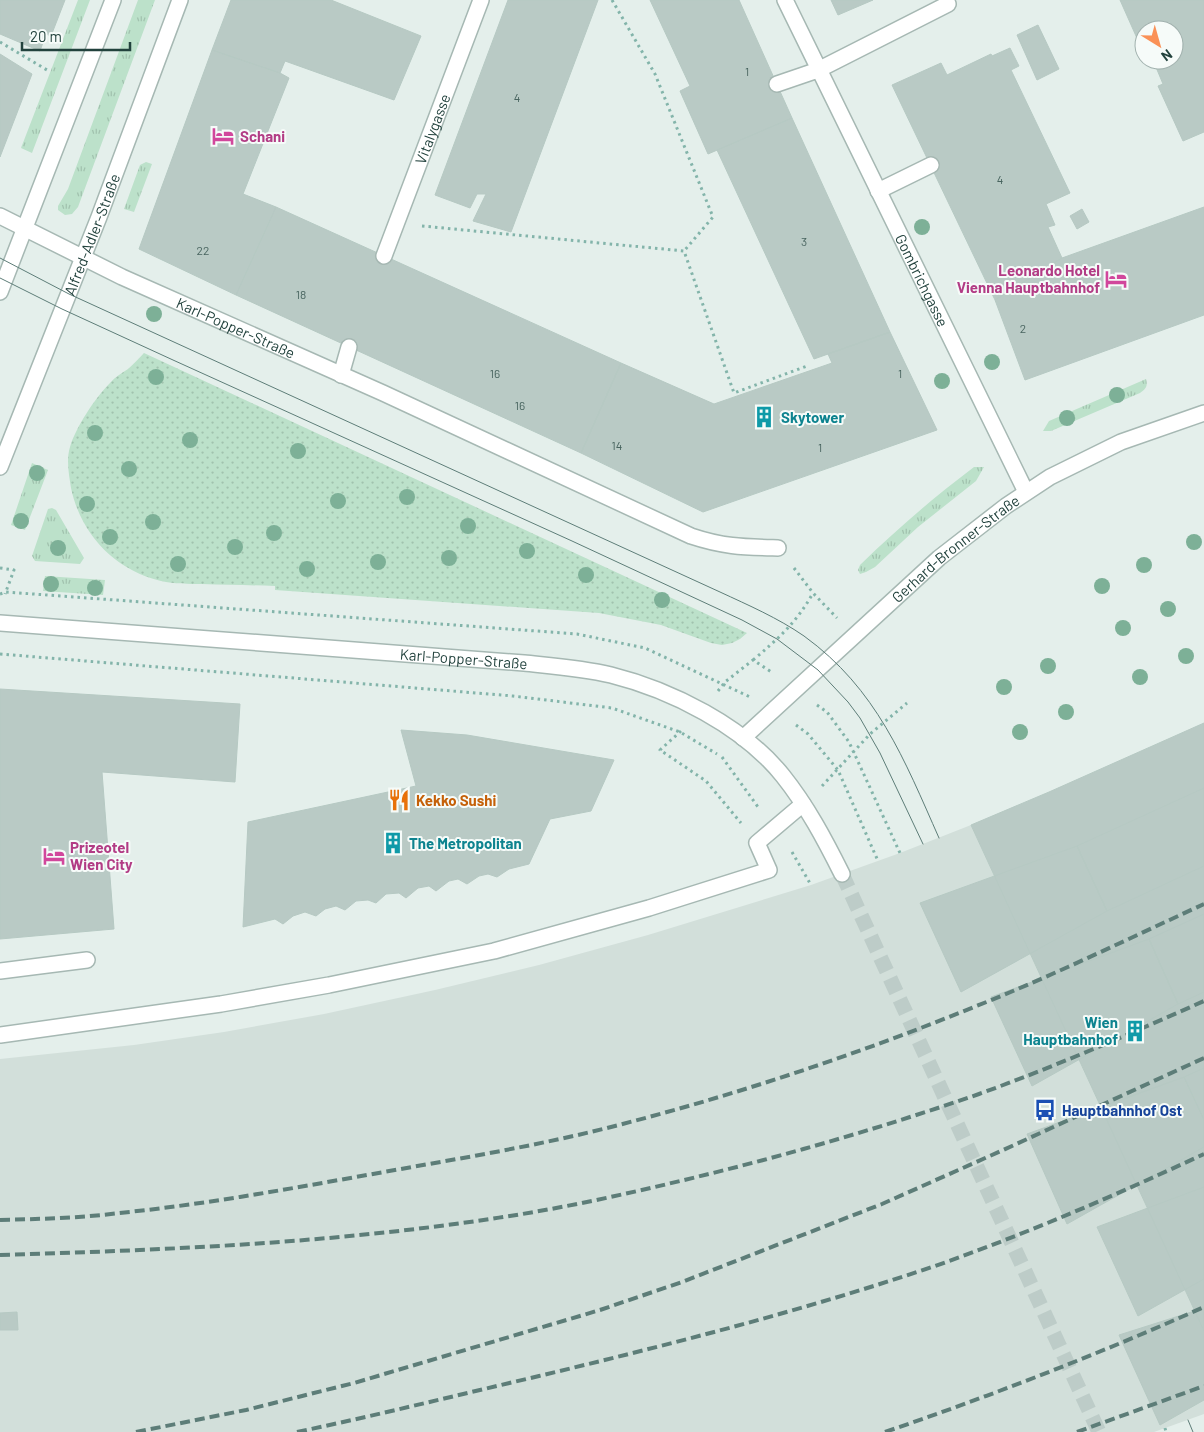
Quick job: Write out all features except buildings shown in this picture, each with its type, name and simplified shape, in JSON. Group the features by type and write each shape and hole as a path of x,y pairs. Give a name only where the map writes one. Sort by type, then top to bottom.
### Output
{"street":[{"path":"0,292 113,0"},
{"name":"Alfred-Adler-Straße","path":"0,467 83,258 180,0"},
{"name":"Vitalygasse","path":"384,256 481,0"},
{"name":"Gombrichgasse","path":"785,0 1026,492"},
{"path":"777,84 818,70 950,1"},
{"path":"878,191 931,165"},
{"name":"Karl-Popper-Straße","path":"0,216 83,258 691,536 715,544 729,546 778,548"},
{"path":"341,375 349,347"},
{"name":"Gerhard-Bronner-Straße","path":"742,738 939,558 1006,506 1050,477 1121,442 1204,412"},
{"name":"Karl-Popper-Straße","path":"0,623 436,656 576,669 618,677 675,697 723,724 742,738 782,775 803,804 842,874"},
{"path":"0,1034 221,1004 329,985 494,951 640,910 769,870 757,843 803,804"},
{"path":"0,971 87,960"}],"path":[{"path":"612,0 655,74 713,217 684,251"},
{"path":"0,42 47,70"},
{"path":"396,224 684,251"},
{"path":"684,251 734,392 807,366"},
{"path":"778,548 829,611"},
{"path":"0,568 14,570 9,584"},
{"path":"753,660 778,639 798,618 813,593"},
{"path":"0,654 513,696 612,708 680,732 722,757"},
{"path":"803,804 877,728 907,703"},
{"path":"774,709 808,734 838,770 878,861"},
{"path":"827,712 854,751 900,853"}],"shaded area":[{"path":"971,825 1204,1331 1204,1414 1154,1432 0,1432 0,1059 134,1045 224,1032 324,1014 539,965 648,935 811,885"}],"green space":[{"path":"78,0 90,0 32,153 21,148"},
{"path":"138,0 155,0 78,207 72,214 65,215 58,210 58,206 68,189"},
{"path":"146,162 152,164 134,212 124,209 140,165"},
{"path":"144,353 747,633 732,643 722,645 711,643 661,625 599,613 275,590 275,586 176,583 144,576 115,559 102,548 92,535 76,505 71,488 68,462 73,439 92,405 112,381 128,369"},
{"path":"1146,379 1146,387 1140,393 1051,431 1043,431 1049,421"},
{"path":"32,463 48,470 25,530 11,525"},
{"path":"974,467 984,467 976,481 918,527 875,567 860,574 858,570 860,565 902,526"},
{"path":"48,509 56,510 84,558 80,564 35,561 32,556"},
{"path":"45,576 105,580 103,595 43,591"}],"tunnel":[{"path":"842,874 1099,1432"}],"tram line":[{"path":"0,258 69,294 741,602 794,629 829,657 870,702 900,753 939,838"},
{"path":"0,278 62,309 572,541 742,620 777,639 818,670 848,702 860,718 880,753 923,844"},
{"path":"1188,1420 1193,1432"}],"railway":[{"path":"0,1220 104,1215 238,1197 511,1149 650,1117 837,1059 929,1025 1032,983 1204,904"},
{"path":"0,1255 189,1248 315,1239 441,1226 592,1201 756,1162 942,1107 1065,1061 1204,1001"},
{"path":"136,1432 246,1410 354,1383 600,1310 682,1282 882,1204 1204,1058"},
{"path":"297,1432 639,1352 738,1326 886,1282 1003,1241 1104,1199 1204,1154"},
{"path":"885,1432 1046,1373 1204,1307"},
{"path":"1077,1432 1204,1386"}],"place":[{"name":"Schani","path":"223,136"},
{"name":"Leonardo Hotel Vienna Hauptbahnhof","path":"1116,279"},
{"name":"Skytower","path":"764,417"},
{"name":"Kekko Sushi","path":"399,800"},
{"name":"The Metropolitan","path":"393,843"},
{"name":"Prizeotel Wien City","path":"54,856"},
{"name":"Wien Hauptbahnhof","path":"1135,1031"},
{"name":"Hauptbahnhof Ost","path":"1045,1110"}]}
